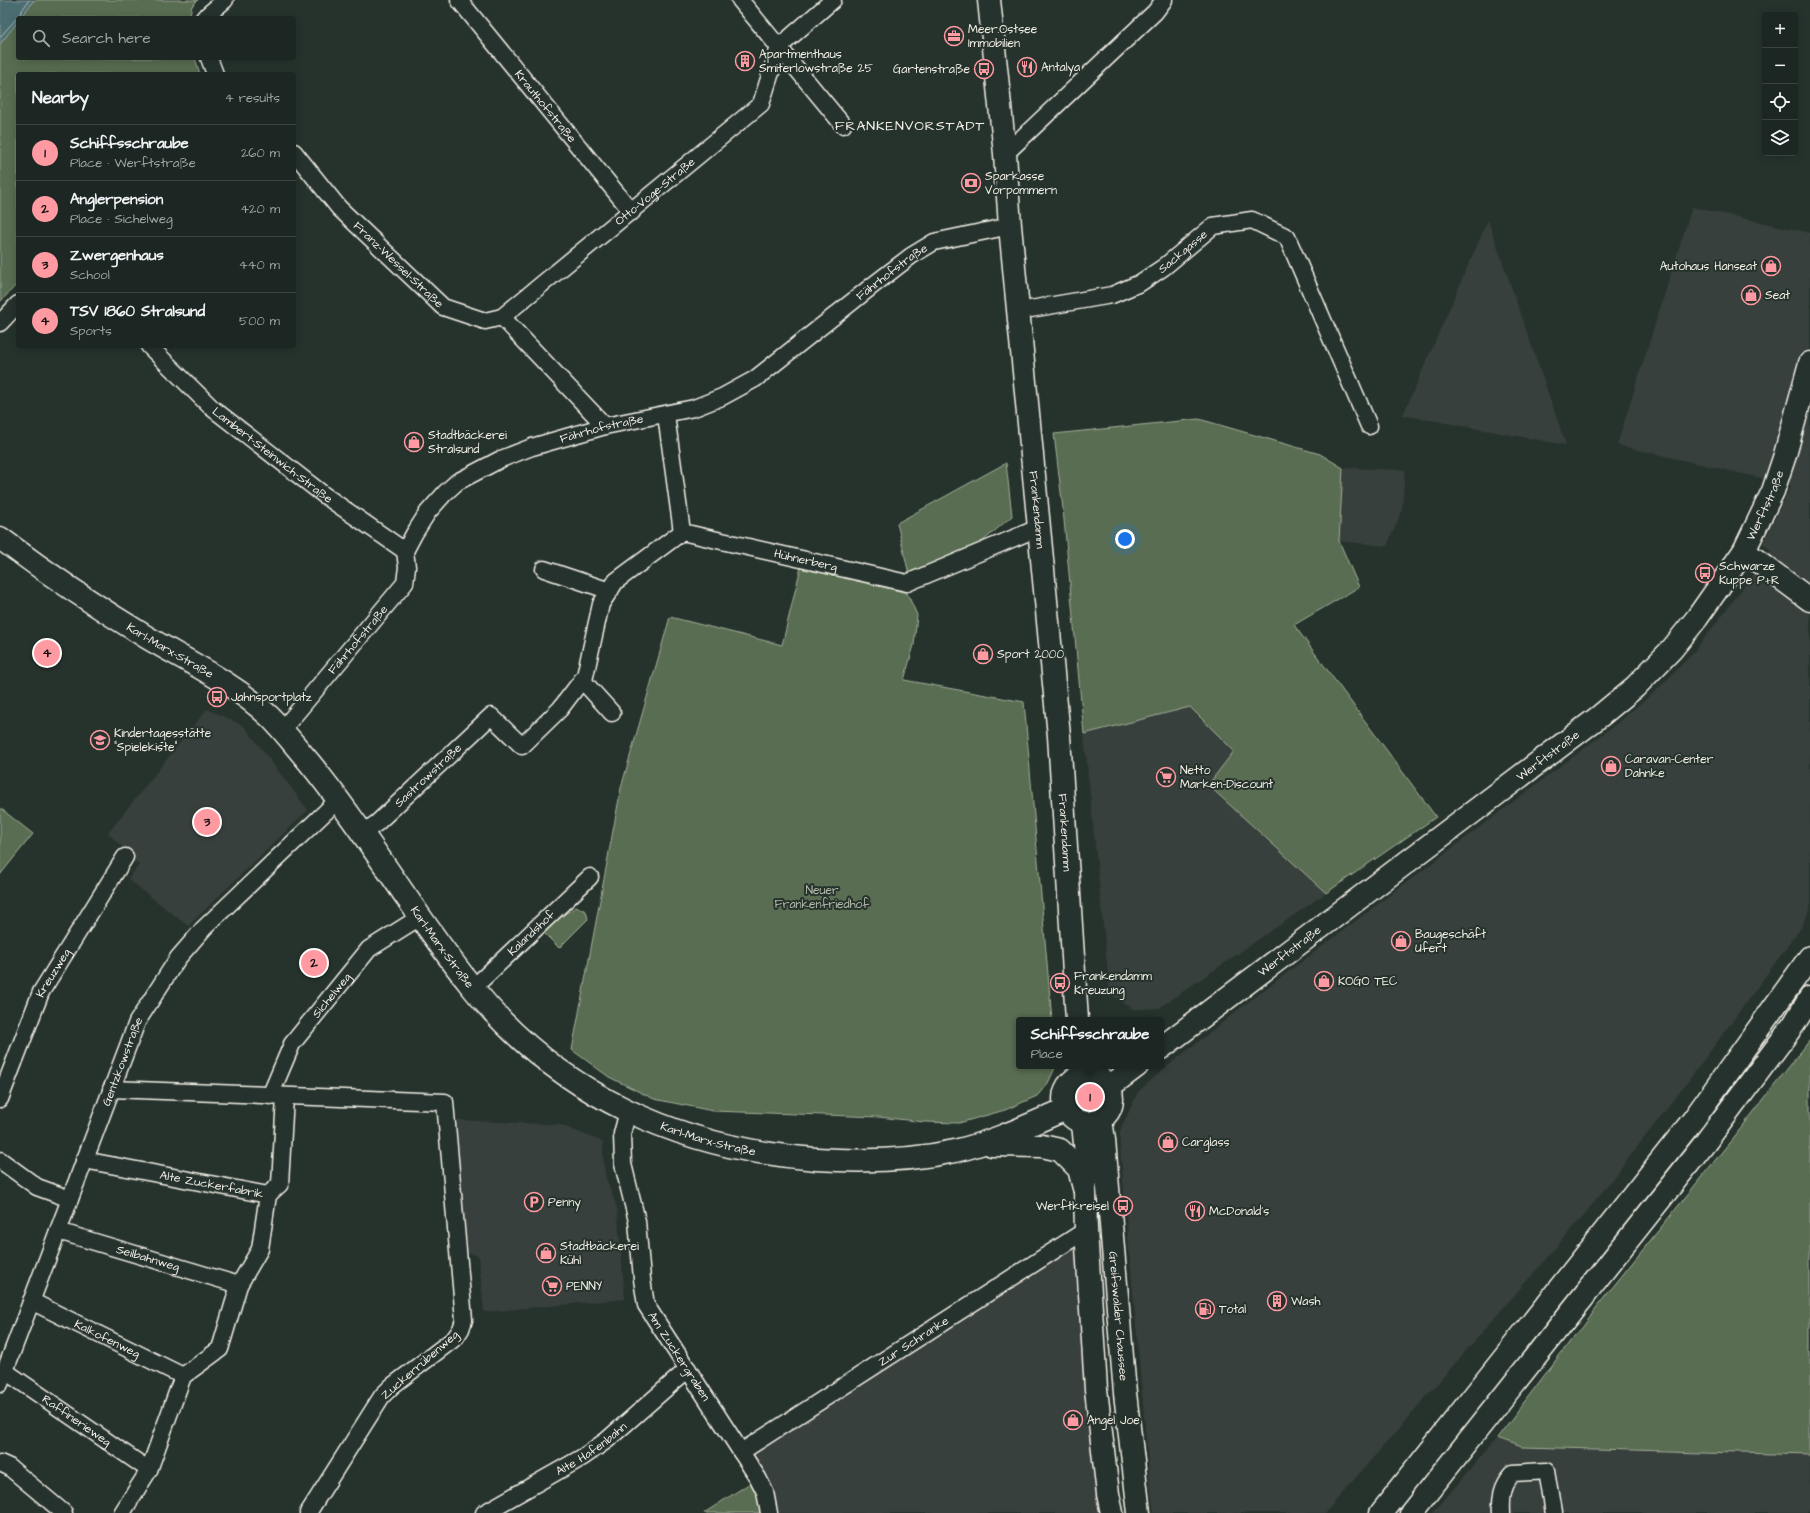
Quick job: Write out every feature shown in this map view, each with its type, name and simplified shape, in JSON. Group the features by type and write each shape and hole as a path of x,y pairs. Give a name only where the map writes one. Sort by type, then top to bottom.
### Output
{"main road":[{"name":"Frankendamm","path":"988,0 1005,154 1010,226 1058,736 1077,1017"},
{"name":"Werftstraße","path":"1164,1046 1600,716 1635,687 1672,649 1697,618 1744,551 1773,491 1785,455 1810,363"},
{"name":"Karl-Marx-Straße","path":"0,538 97,606 242,694 268,715 339,799 420,917 473,988 512,1032 535,1053 578,1085 628,1112 700,1140 799,1157 846,1160 910,1158 940,1154 980,1145 1066,1109"},
{"path":"1744,551 1810,600"},
{"path":"1381,1513 1401,1490 1693,1120 1810,957"},
{"path":"1794,1024 1810,998"},
{"path":"1411,1513 1651,1212 1810,1005"},
{"path":"1109,1087 1133,1069"},
{"path":"1083,1071 1098,1078 1109,1087 1112,1096 1112,1105 1108,1113 1092,1121 1070,1115 1066,1109 1064,1095 1067,1088 1083,1071"},
{"path":"1092,1121 1085,1190 1086,1230 1096,1389 1108,1494 1112,1513"},
{"name":"Greifswalder Chaussee","path":"1092,1121 1104,1140 1125,1393 1139,1513"},
{"name":"Karl-Marx-Straße","path":"980,1145 1042,1146 1060,1150 1079,1169 1085,1190"},
{"path":"1367,1513 1401,1490"}],"street":[{"path":"206,16 225,0"},
{"name":"Krauthofstraße","path":"459,0 632,212"},
{"path":"740,0 843,124"},
{"path":"779,47 833,0"},
{"path":"1005,154 1155,12 1164,0"},
{"name":"Otto-Voge-Straße","path":"502,317 632,212 761,104 779,47"},
{"path":"211,60 214,72"},
{"name":"Franz-Wessel-Straße","path":"296,154 339,208 443,307 485,321 502,317"},
{"name":"Sackgasse","path":"1019,311 1112,295 1140,283 1164,267 1213,226 1252,220 1287,237 1369,426"},
{"name":"Fährhofstraße","path":"282,730 405,583 407,567 405,551 428,512 444,492 457,482 501,459 532,447 605,426 666,415 694,408 722,397 755,379 883,277 911,256 934,242 1010,226"},
{"path":"0,323 16,306"},
{"path":"502,317 605,426"},
{"name":"Lambert-Steinwich-Straße","path":"151,348 212,408 324,495 405,551"},
{"path":"612,713 582,680 585,676 601,604 616,581 682,532 666,415"},
{"name":"Hühnerberg","path":"682,532 907,583 1038,528"},
{"path":"544,569 610,590"},
{"name":"Sastrowstraße","path":"363,833 377,823 491,716 522,746 560,708 582,680"},
{"name":"Gentzkowstraße","path":"2,1378 137,1022 178,958 204,928 339,799"},
{"name":"Kreuzweg","path":"0,1099 41,992 125,857"},
{"name":"Kalandshof","path":"473,988 590,877"},
{"name":"Sichelweg","path":"268,1195 280,1184 278,1096 292,1044 369,949 420,917"},
{"path":"111,1089 278,1096"},
{"name":"Zuckerrübenweg","path":"278,1096 445,1102 464,1320 461,1329 455,1338 392,1386 382,1396 308,1513"},
{"name":"Am Zuckergraben","path":"628,1112 622,1134 623,1164 637,1221 642,1279 646,1304 758,1478 764,1492 769,1513"},
{"path":"0,1160 37,1187 70,1199"},
{"name":"Alte Zuckerfabrik","path":"84,1160 268,1195 260,1249 239,1285 220,1349 183,1376"},
{"name":"Zur Schranke","path":"741,1452 1086,1230"},
{"name":"Seilbahnweg","path":"58,1232 239,1285"},
{"name":"Kalkofenweg","path":"31,1301 183,1376"},
{"name":"Alte Hafenbahn","path":"484,1513 583,1457 628,1422 688,1369"},
{"path":"122,1513 149,1470 183,1376"},
{"name":"Raffinerieweg","path":"2,1378 149,1470"},
{"path":"0,1463 9,1467 64,1513"},
{"path":"1501,1513 1500,1499 1506,1481 1514,1473 1546,1471 1553,1513"}],"shaded area":[{"path":"1692,207 1810,233 1810,910 1800,929 1680,1092 1584,1215 1325,1513 1154,1513 1150,1483 1120,1146 1120,1132 1122,1126 1138,1092 1164,1069 1243,1006 1611,728 1657,690 1694,652 1771,551 1763,543 1791,485 1617,445"},
{"path":"1488,220 1566,445 1403,415"},
{"path":"1343,468 1405,470 1402,510 1387,546 1339,541"},
{"path":"1190,707 1234,751 1208,785 1326,893 1159,1008 1133,1009 1110,993 1084,734"},
{"path":"207,709 244,726 308,810 188,926 128,879 139,865 108,833"},
{"name":"Penny","path":"455,1120 561,1125 603,1142 605,1175 617,1208 625,1299 484,1312 479,1256 467,1252"},
{"path":"1075,1236 1112,1513 769,1513 741,1452"},
{"path":"1497,1438 1523,1447 1810,1455 1810,1513 1433,1513"}],"green space":[{"path":"34,0 198,0 192,6 190,16 22,16"},
{"path":"16,24 16,60 196,60 199,72 16,72 16,285 0,302 0,44"},
{"path":"1199,419 1320,454 1343,468 1339,541 1359,587 1294,625 1436,817 1326,893 1208,785 1234,751 1190,707 1084,734 1063,509 1054,434"},
{"path":"1006,463 1012,516 969,553 909,574 897,523"},
{"name":"Neuer Frankenfriedhof","path":"801,567 907,593 917,615 914,645 904,680 1024,702 1052,1017 1016,1017 1016,1069 1055,1069 1048,1083 1037,1096 1005,1110 959,1123 925,1122 879,1117 713,1111 654,1099 609,1077 572,1050 621,788 670,617 782,645"},
{"path":"0,808 33,834 0,875"},
{"path":"576,907 586,911 588,919 559,948 544,933 560,917"},
{"path":"1810,1040 1810,1455 1523,1447 1497,1438 1587,1319"},
{"path":"758,1478 769,1513 704,1513"}],"water":[{"path":"0,0 34,0 22,16 16,16 16,24 0,44"}],"place":[{"name":"Meer.Ostsee Immobilien","path":"954,36"},
{"name":"Apartmenthaus Smiterlowstraße 25","path":"745,61"},
{"name":"Antalya","path":"1027,67"},
{"name":"Gartenstraße","path":"984,69"},
{"name":"Sparkasse Vorpommern","path":"971,183"},
{"name":"Autohaus Hanseat","path":"1771,266"},
{"name":"Seat","path":"1751,295"},
{"name":"Stadtbäckerei Stralsund","path":"414,442"},
{"name":"Schwarze Kuppe P+R","path":"1705,573"},
{"name":"TSV 1860 Stralsund","path":"47,653"},
{"name":"Sport 2000","path":"983,654"},
{"name":"Jahnsportplatz","path":"217,697"},
{"name":"Kindertagesstätte \"Spielekiste\"","path":"100,740"},
{"name":"Caravan-Center Dahnke","path":"1611,766"},
{"name":"Netto Marken-Discount","path":"1166,777"},
{"name":"Zwergenhaus","path":"207,822"},
{"name":"Baugeschäft Ufert","path":"1401,941"},
{"name":"Anglerpension","path":"314,963"},
{"name":"KOGO TEC","path":"1324,981"},
{"name":"Frankendamm Kreuzung","path":"1060,983"},
{"name":"Schiffsschraube","path":"1090,1097"},
{"name":"Carglass","path":"1168,1142"},
{"name":"Penny","path":"534,1202"},
{"name":"Werftkreisel","path":"1123,1206"},
{"name":"McDonald's","path":"1195,1211"},
{"name":"Stadtbäckerei Kühl","path":"546,1253"},
{"name":"PENNY","path":"552,1286"},
{"name":"Wash","path":"1277,1301"},
{"name":"Total","path":"1205,1309"},
{"name":"Angel Joe","path":"1073,1420"}],"district":[{"name":"FRANKENVORSTADT","path":"910,126"}]}
